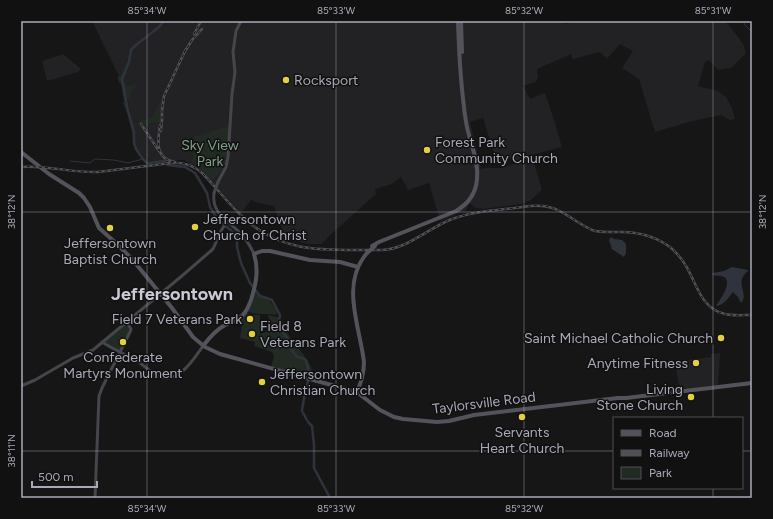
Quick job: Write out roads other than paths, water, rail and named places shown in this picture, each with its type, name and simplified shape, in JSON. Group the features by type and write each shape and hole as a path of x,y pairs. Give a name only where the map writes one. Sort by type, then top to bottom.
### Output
{"main road":[{"path":"102,342 140,363 156,375 163,378 169,378 177,376 181,373 209,338 218,330 243,315 247,309 257,278 257,268 254,254 245,238 225,224 216,208 214,201 214,193 226,167 228,156 235,72 233,52 236,31 241,21"},
{"path":"356,392 362,365 351,300 352,284 357,266 366,252 373,246 456,211 462,207 468,201 477,182 478,169 466,124 463,101 459,21"},
{"name":"Taylorsville Road","path":"21,152 49,174 79,193 84,198 90,207 101,231 124,251 174,311 197,342 220,354 356,392 380,410 394,417 437,422 448,421 474,414 752,384"},
{"path":"21,386 35,380 73,358 90,351 102,342 214,248 225,224"},
{"path":"254,254 262,251 270,251 310,260 340,262 357,266"},
{"path":"94,498 99,396 131,331 126,321"}],"waterway":[{"path":"164,21 159,27 131,50 129,62 122,79 136,149 147,163 165,161 168,165 185,167 195,173 207,193 210,207 218,220 237,235 237,247 241,263 250,283 260,296 272,300 280,315 279,321 281,330 287,338 289,346 297,357 306,360 309,377 302,411"},
{"path":"743,21 752,32"},
{"path":"70,161 90,163 95,159 114,160 128,163 143,159"},
{"path":"303,413 307,420"},
{"path":"308,422 312,426 314,445"},
{"path":"314,446 314,468 329,498"}],"railway":[{"path":"194,34 201,21"},
{"path":"184,53 192,40 202,29"},
{"path":"161,131 164,96 186,49"},
{"path":"141,124 159,151"},
{"path":"160,125 158,142 160,153 168,160 175,162"},
{"path":"21,167 40,167 98,172 171,163 188,165 202,173 240,215 261,232 277,240 293,245 328,250 391,249 401,246 443,223 461,216 530,206 549,207 560,211 595,231 635,233 659,240 670,247 681,258 701,295 710,307 728,315 752,315"}],"place":[{"name":"Rocksport","path":"286,80"},
{"name":"Forest Park Community Church","path":"427,150"},
{"name":"Jeffersontown Church of Christ","path":"195,227"},
{"name":"Jeffersontown Baptist Church","path":"110,228"},
{"name":"Field 7 Veterans Park","path":"250,319"},
{"name":"Field 8 Veterans Park","path":"252,334"},
{"name":"Saint Michael Catholic Church","path":"721,338"},
{"name":"Confederate Martyrs Monument","path":"123,342"},
{"name":"Anytime Fitness","path":"696,363"},
{"name":"Jeffersontown Christian Church","path":"262,382"},
{"name":"Living Stone Church","path":"691,397"},
{"name":"Servants Heart Church","path":"522,417"}],"district":[{"name":"Jeffersontown","path":"172,294"}],"park label":[{"name":"Sky View Park","path":"210,154"}]}
